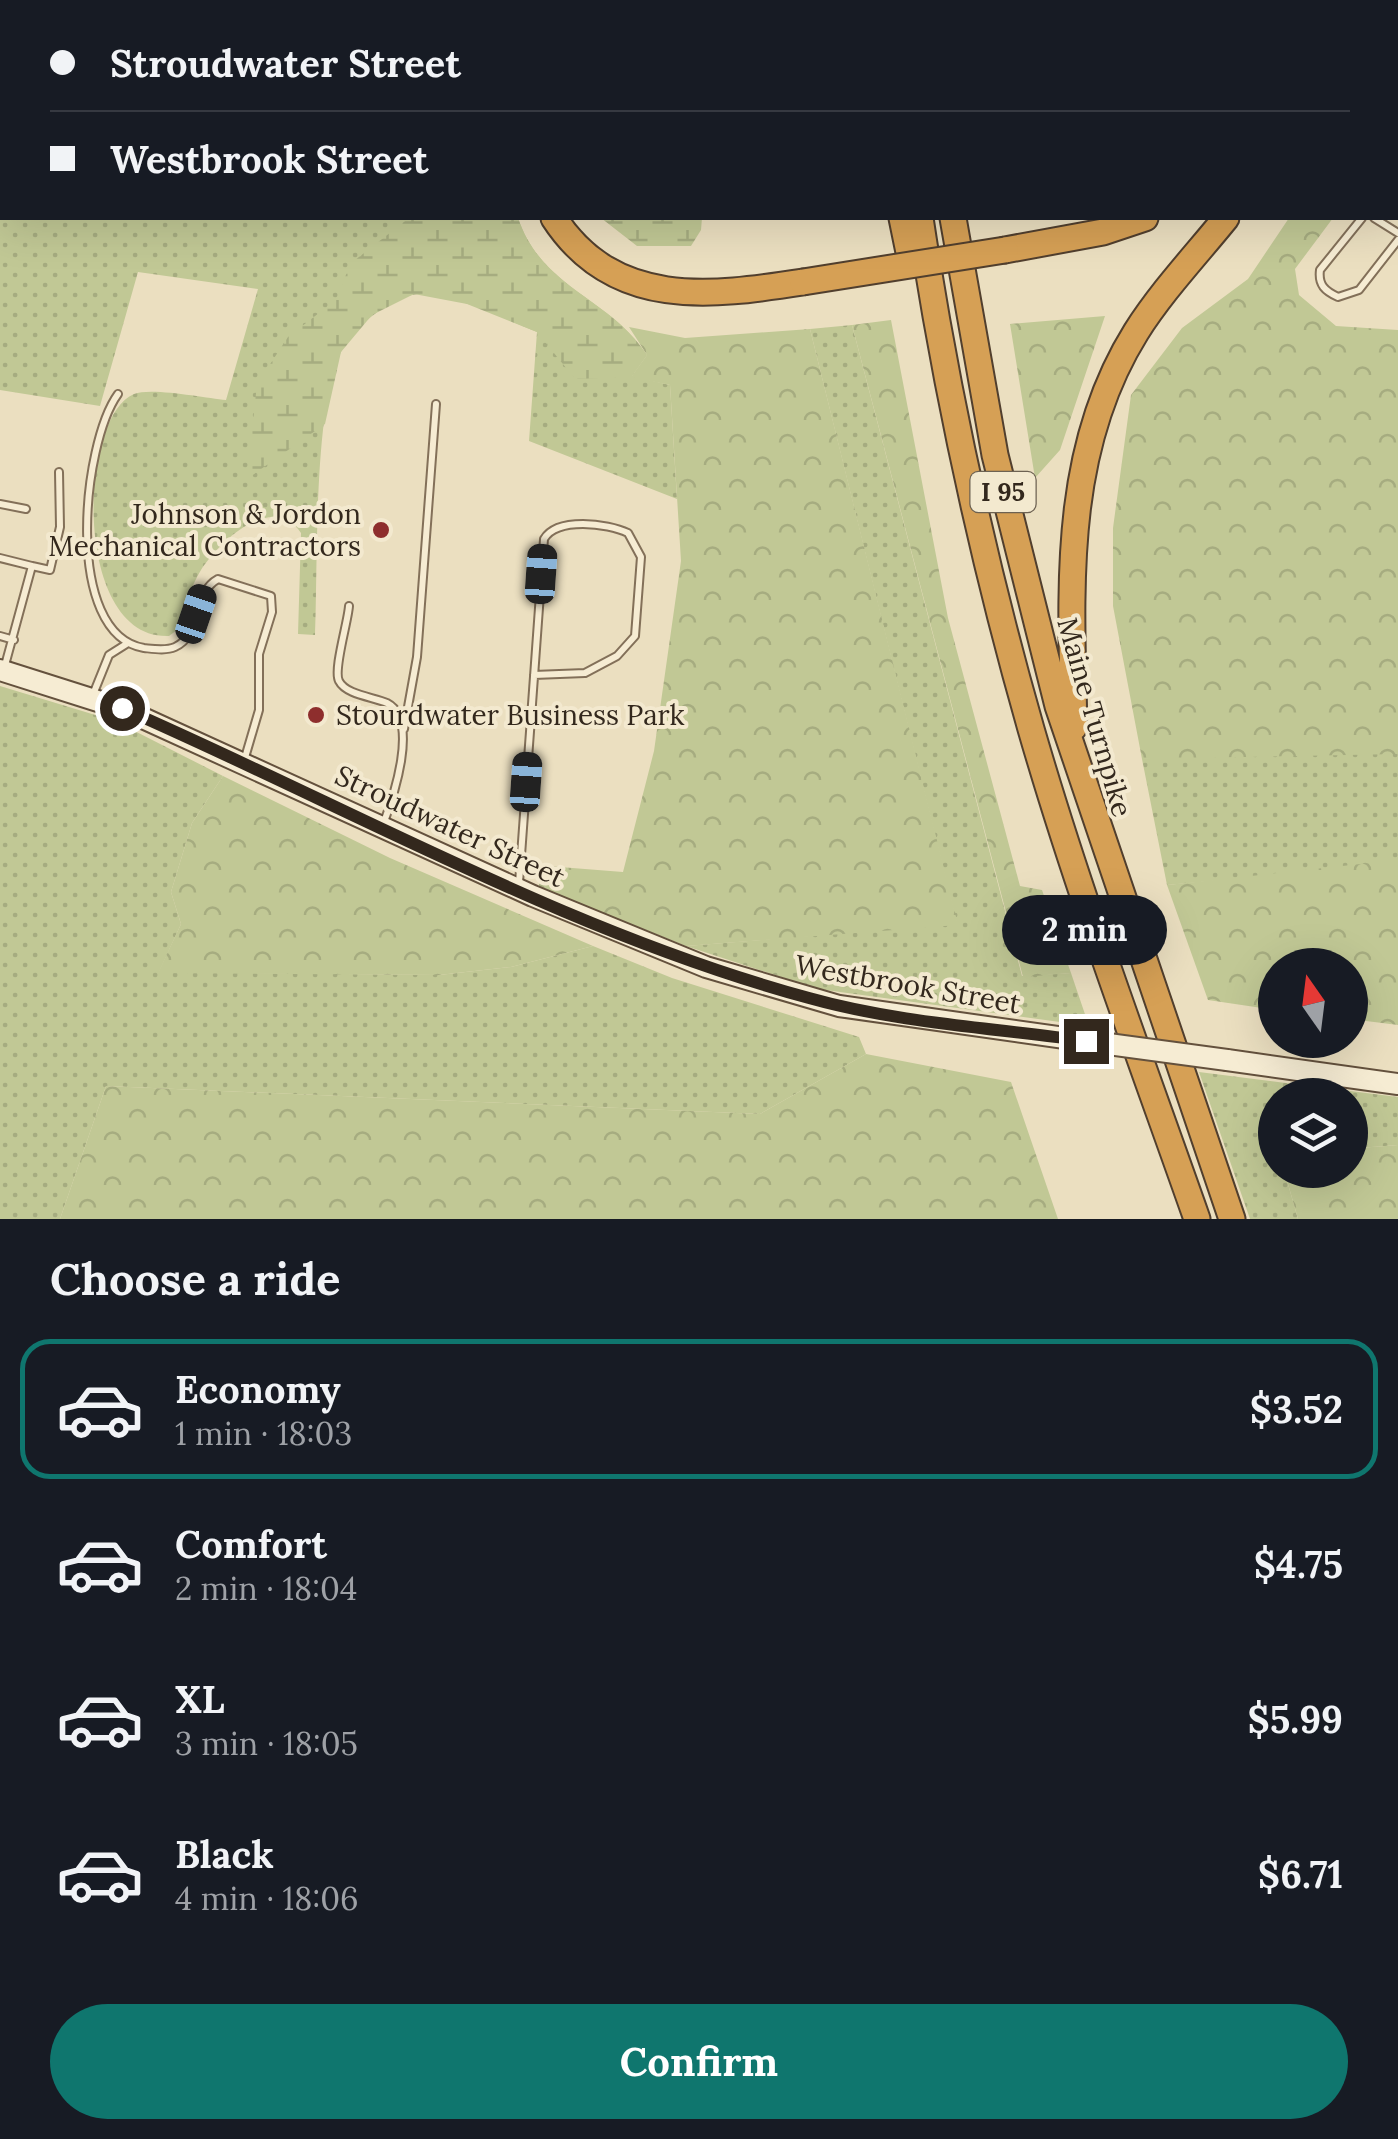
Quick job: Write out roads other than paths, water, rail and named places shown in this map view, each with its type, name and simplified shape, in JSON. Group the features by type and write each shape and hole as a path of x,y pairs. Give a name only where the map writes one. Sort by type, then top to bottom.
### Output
{"highway":[{"path":"556,220 595,260 657,290 726,294 802,276"},
{"path":"571,220 610,256 662,279 709,284 802,276 1004,244 1101,220"},
{"path":"902,220 922,316 938,333"},
{"name":"I 95","path":"920,220 938,333 986,563 1032,734 1085,900 1197,1219"},
{"name":"Maine Turnpike","path":"953,220 1006,506 1075,762 1232,1219"},
{"path":"1004,244 1069,240 1138,220"},
{"path":"1075,762 1071,568 1078,498 1093,430 1134,334 1224,220"}],"main road":[{"name":"Stroudwater Street","path":"2,670 92,697 598,924"},
{"name":"Westbrook Street","path":"598,924 706,967 839,1006 1398,1084"}],"lane":[{"path":"1360,220 1320,270 1319,280 1326,292 1338,297 1359,290 1398,240"},
{"path":"118,394 97,434 89,474 86,546 95,590 128,643"},
{"path":"382,826 392,801 417,657 436,404"},
{"path":"0,558 50,570 60,527 59,472"},
{"path":"0,504 26,509"},
{"path":"518,889 534,676 546,534 563,525 628,533 641,558 636,636 601,667 574,676 534,676"},
{"path":"2,670 14,640 32,566"},
{"path":"92,697 109,654 128,643 160,650 182,642 204,592 218,578 271,596 272,612 258,654 259,710 243,762"},
{"path":"350,606 336,669 338,681 344,688 388,704 398,712 404,729"},
{"path":"0,636 14,640"}],"place":[{"name":"Johnson & Jordon Mechanical Contractors","path":"381,530"},
{"name":"Stourdwater Business Park","path":"316,715"}]}
